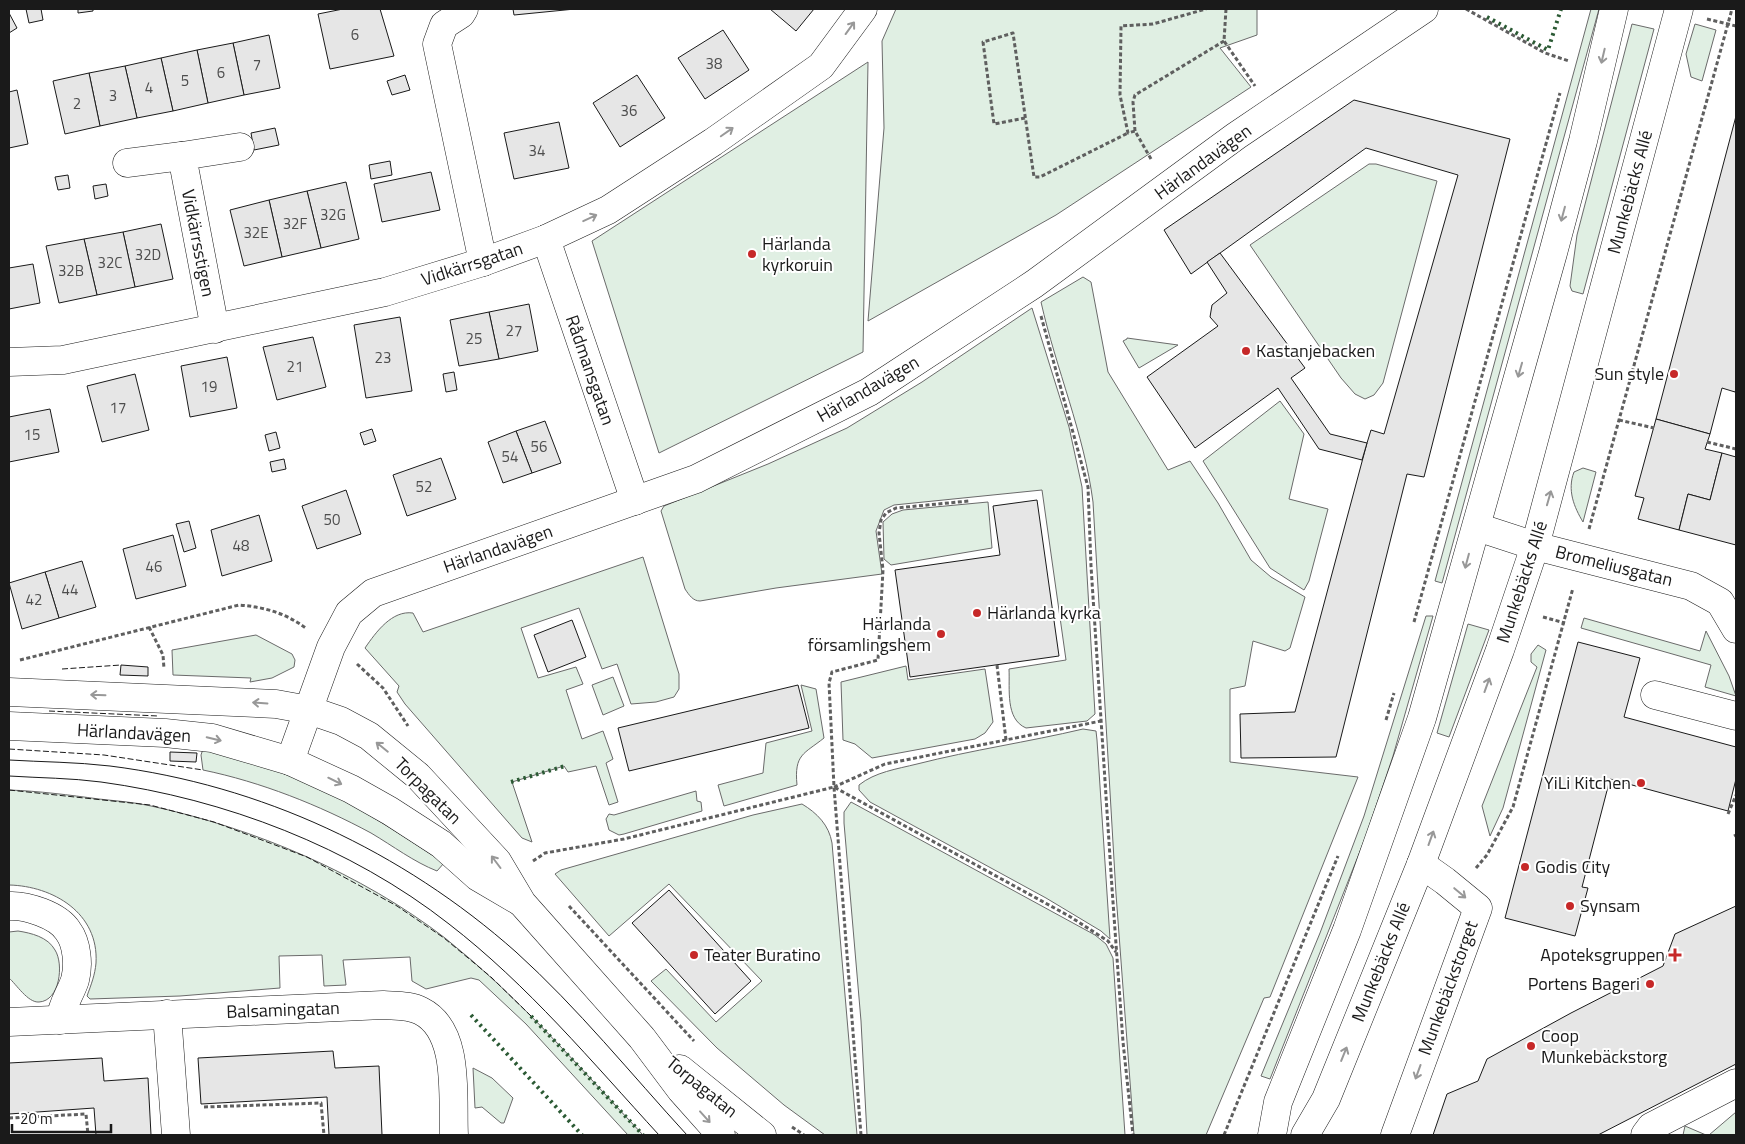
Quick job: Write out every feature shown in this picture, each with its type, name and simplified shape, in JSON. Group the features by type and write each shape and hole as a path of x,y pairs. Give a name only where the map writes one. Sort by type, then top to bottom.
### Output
{"street":[{"path":"464,9 461,14 444,25 437,44 483,262"},
{"name":"Vidkärrsgatan","path":"9,362 63,360 385,292 483,262 546,239 608,210 713,142 822,66 864,9"},
{"name":"Härlandavägen","path":"9,726 149,732 212,738 290,761 322,671 340,630 349,613 373,592 696,479 870,392 1034,284 1167,189 1236,136 1424,9"},
{"path":"1259,1135 1278,1102 1347,930 1387,822 1422,718 1583,142 1614,9"},
{"name":"Munkebäcks Allé","path":"1305,1135 1326,1099 1421,864 1500,650 1535,546 1679,9"},
{"path":"127,163 240,147"},
{"name":"Vidkärrsstigen","path":"182,156 215,329"},
{"name":"Rådmansgatan","path":"546,239 634,502"},
{"name":"Bromeliusgatan","path":"1476,527 1535,546 1691,586 1720,602 1736,629"},
{"name":"Härlandavägen","path":"9,692 276,704 308,710"},
{"path":"1656,695 1736,716"},
{"name":"Torpagatan","path":"308,710 341,721 369,736 418,776 497,861 522,903 642,1038 681,1090 722,1135"},
{"name":"Torpagatan","path":"290,761 351,789 390,811 441,844 478,877 522,903"},
{"name":"Munkebäckstorget","path":"1394,1135 1478,908 1421,864"},
{"path":"9,906 32,908 48,915 68,930 78,958 75,980 62,1005 60,1020"},
{"name":"Balsamingatan","path":"9,1022 383,1005 408,1007 422,1011 438,1024 446,1038 451,1060 454,1135"},
{"path":"167,1014 176,1108 176,1135"},
{"name":"Torpagatan","path":"642,1038 762,1135"},
{"path":"1645,1135 1651,1127 1736,1084"},
{"path":"1320,1135 1326,1099"},
{"path":"1272,1135 1278,1102"}],"path":[{"path":"1128,133 1120,95 1121,26 1153,24 1206,9"},
{"path":"1226,9 1224,41 1261,94"},
{"path":"1466,9 1545,54 1569,62"},
{"path":"1474,871 1487,855 1513,807 1732,9"},
{"path":"1728,24 1736,26"},
{"path":"1025,118 994,124 983,42 1012,33 1034,176 1040,177 1135,131"},
{"path":"1167,189 1135,131 1133,102 1135,95 1224,41"},
{"path":"1566,71 1571,53"},
{"path":"1412,628 1561,90"},
{"path":"1034,284 1046,336 1088,487 1091,566 1117,952 1133,1135"},
{"path":"1619,420 1654,428"},
{"path":"1707,442 1736,449"},
{"path":"861,1135 834,787 829,683 832,672 878,660 883,570 879,532 881,520 886,513 896,508 969,501"},
{"path":"10,662 239,605 264,607 299,623 314,634"},
{"path":"149,626 163,655 164,673"},
{"path":"351,660 365,670 383,688 402,718 415,732"},
{"path":"997,664 1006,740"},
{"path":"1384,727 1395,691"},
{"path":"530,863 545,853 624,839 834,787 885,764 1101,721"},
{"path":"834,787 1069,916 1108,941 1117,952"},
{"path":"1728,814 1736,795"},
{"path":"1224,1135 1339,854"},
{"path":"563,899 697,1044"},
{"path":"176,1108 321,1103 324,1135"},
{"path":"9,1118 86,1114 88,1135"},
{"path":"788,1124 804,1135"}],"green space":[{"path":"896,9 1257,9 1257,35 1220,48 1251,87 1056,215 868,321 884,128 882,41"},
{"path":"1591,9 1599,9 1442,583 1435,581"},
{"path":"1632,24 1654,29 1583,294 1572,291 1570,286 1577,235"},
{"path":"1695,24 1716,30 1702,81 1691,77 1686,54"},
{"path":"868,62 863,352 659,453 592,241"},
{"path":"1369,164 1376,164 1437,181 1383,383 1374,395 1365,399 1355,394 1341,378 1250,245"},
{"path":"1083,277 1091,282 1108,372 1168,470 1190,461 1218,503 1251,560 1271,577 1305,597 1290,648 1285,651 1253,641 1245,686 1230,689 1230,762 1358,777 1270,997 1264,998 1206,1135 1134,1135 1116,894 1093,502 1077,426 1041,302"},
{"path":"1032,308 1069,427 1082,487 1095,714 1087,721 1026,728 1019,724 1015,718 1010,703 1009,669 1066,660 1042,490 894,505 884,510 876,531 882,574 776,588 700,601 695,600 685,589 661,511 664,506 768,464 847,428 922,382"},
{"path":"1127,339 1178,345 1139,368 1123,341"},
{"path":"1280,401 1304,434 1289,499 1328,509 1309,581 1304,590 1270,568 1203,461"},
{"path":"1583,468 1596,472 1583,522 1572,498 1571,485 1574,472"},
{"path":"988,502 992,548 891,565 884,559 883,522 892,514 903,510"},
{"path":"643,557 679,674 679,689 674,697 656,702 631,704 617,664 602,669 579,608 521,628 538,678 576,667 583,684 566,690 582,739 603,731 613,759 606,763 618,802 609,805 596,766 568,772 564,766 512,782 532,842 522,838 405,704 397,692 399,686 365,648 385,623 398,615 413,613 423,632"},
{"path":"1426,616 1433,616 1393,756 1366,836 1270,1079 1261,1076 1320,933 1364,816"},
{"path":"1584,618 1700,651 1706,631 1729,676 1736,696 1705,687 1711,665 1581,628"},
{"path":"1468,624 1489,630 1449,737 1437,733"},
{"path":"256,635 292,654 295,660 294,667 272,678 250,682 251,678 173,675 172,650"},
{"path":"1538,645 1546,650 1503,808 1490,836 1482,806 1537,667 1531,662 1531,654"},
{"path":"906,666 908,680 985,669 993,722 985,733 975,739 872,758 855,744 843,740 841,682"},
{"path":"613,677 624,706 603,715 592,685"},
{"path":"801,685 816,689 824,738 806,752 799,761 796,775 797,785 724,806 718,785 763,773 766,743 812,731"},
{"path":"1083,729 1096,731 1110,939 1101,931 1046,898 870,802 859,790 859,785 865,781 894,769"},
{"path":"204,746 257,760 334,795 401,834 444,863 437,871 371,833 331,813 268,788 203,770 201,755"},
{"path":"9,790 54,793 132,803 190,815 229,827 306,856 379,893 445,938 472,960 523,1008 643,1135 628,1135 526,1024 479,980 471,978 426,989 412,981 410,957 343,960 346,985 324,986 322,955 279,956 280,988 180,996 90,999 87,996 93,980 96,963 95,945 90,930 81,917 57,897 42,891 9,885"},
{"path":"696,791 697,801 701,802 702,811 624,834 619,835 609,830 606,819 609,814 614,815"},
{"path":"851,802 1095,935 1106,944 1113,958 1125,1135 867,1135 861,1021 844,823 844,812"},
{"path":"802,804 822,820 832,843 857,1135 825,1135 784,1105 717,1048 651,981 666,969 716,1022 762,981 669,884 609,936 555,874 561,870 753,815"},
{"path":"18,931 34,934 44,939 52,946 58,956 59,972 56,989 46,1000 35,1002 31,1000 9,978 9,932"},
{"path":"473,1068 492,1078 513,1098 504,1123 501,1123 482,1107 475,1108"},
{"path":"1736,1112 1736,1135 1709,1135"},
{"path":"1685,1126 1706,1135 1683,1135"}],"building":[{"path":"26,9 41,9 43,20 29,23"},
{"path":"78,9 93,9 93,11 78,13"},
{"path":"343,9 380,9 394,56 330,69 318,14"},
{"path":"513,9 575,9 514,15"},
{"path":"770,9 814,9 796,31"},
{"path":"9,13 17,28 9,33"},
{"path":"723,30 749,70 705,99 678,58"},
{"path":"269,35 280,88 244,95 233,43"},
{"path":"233,43 244,95 208,103 197,50"},
{"path":"197,50 208,103 173,111 161,58"},
{"path":"161,58 173,111 137,118 125,66"},
{"path":"125,66 137,118 100,126 89,73"},
{"path":"89,73 100,126 65,134 53,81"},
{"path":"405,75 410,90 392,95 387,81"},
{"path":"637,75 665,118 620,147 593,103"},
{"path":"17,90 28,144 9,148 9,92"},
{"path":"1354,100 1510,139 1424,477 1407,474 1336,757 1241,758 1240,714 1295,712 1367,443 1371,430 1384,434 1458,175 1366,148 1191,274 1164,230"},
{"path":"1736,116 1736,389 1735,392 1722,388 1710,434 1656,419"},
{"path":"559,122 569,168 514,179 504,133"},
{"path":"275,128 279,145 254,150 251,133"},
{"path":"390,161 392,175 371,179 369,165"},
{"path":"431,172 440,210 382,222 374,184"},
{"path":"68,175 70,188 58,190 55,177"},
{"path":"346,182 359,239 321,248 307,191"},
{"path":"106,184 108,196 95,199 93,186"},
{"path":"307,191 321,248 282,257 269,200"},
{"path":"269,200 282,257 244,266 230,210"},
{"path":"161,224 173,279 135,287 123,232"},
{"path":"123,232 135,287 97,295 84,239"},
{"path":"84,239 97,295 59,303 46,246"},
{"path":"1220,253 1305,368 1291,378 1330,434 1367,443 1362,460 1319,449 1278,388 1195,448 1147,377 1218,326 1210,317 1212,305 1227,293 1207,262"},
{"path":"33,264 40,303 9,309 9,268"},
{"path":"529,304 538,351 499,359 489,312"},
{"path":"489,312 499,359 459,366 450,320"},
{"path":"400,317 412,391 366,398 354,325"},
{"path":"313,337 326,387 277,400 263,347"},
{"path":"227,357 237,408 190,417 181,366"},
{"path":"454,372 457,390 446,392 443,374"},
{"path":"135,374 149,430 102,442 87,386"},
{"path":"50,409 59,452 9,462 9,417"},
{"path":"1656,419 1710,434 1705,449 1722,453 1710,500 1688,494 1679,530 1638,519 1644,498 1635,496"},
{"path":"545,421 561,463 532,473 516,431"},
{"path":"372,429 376,441 364,445 360,433"},
{"path":"516,431 532,473 503,483 488,442"},
{"path":"276,432 280,448 269,451 265,435"},
{"path":"1722,453 1736,457 1736,545 1679,530 1688,494 1710,500"},
{"path":"441,458 456,499 407,516 393,475"},
{"path":"284,459 286,469 272,472 270,462"},
{"path":"346,490 361,534 317,549 302,506"},
{"name":"Härlanda kyrka","path":"1037,500 1059,656 910,677 895,570 1000,555 993,506"},
{"path":"259,515 272,561 222,576 211,530"},
{"path":"189,521 196,548 184,552 176,524"},
{"path":"173,535 186,586 136,599 123,549"},
{"path":"82,561 96,607 59,618 45,572"},
{"path":"45,572 59,618 22,629 9,583"},
{"path":"572,620 586,657 548,672 534,635"},
{"path":"1578,642 1640,658 1624,717 1736,747 1736,779 1728,811 1610,779 1582,887 1588,888 1575,936 1505,918"},
{"path":"121,665 148,667 148,676 120,675"},
{"path":"798,685 809,728 629,771 618,728"},
{"path":"170,752 197,753 196,762 170,761"},
{"name":"Teater Buratino","path":"669,890 751,981 715,1014 632,923"},
{"path":"1736,906 1736,1064 1598,1135 1433,1135 1447,1094 1478,1081 1487,1059 1663,966 1675,934"},
{"path":"333,1051 335,1068 379,1066 382,1135 329,1135 327,1097 201,1104 198,1058"},
{"path":"102,1058 104,1081 148,1078 151,1135 96,1135 94,1108 9,1114 9,1063"}],"tram line":[{"path":"9,760 110,766 166,775 221,789 275,807 327,828 377,854 426,883 472,916 516,952 583,1018 687,1135"},
{"path":"9,776 101,782 148,790 194,801 240,814 285,830 371,872 411,896 449,924 506,972 584,1052 659,1135"}],"hedge":[{"path":"1487,17 1548,50 1561,9"},
{"path":"511,782 565,766"},
{"path":"471,1015 582,1135"},
{"path":"531,1016 643,1135"}],"fence":[{"path":"62,669 121,665"},
{"path":"49,711 158,716"},
{"path":"9,749 104,755 203,770"},
{"path":"9,790 150,805 214,822 307,857 397,906 444,938 491,977 531,1016"}],"place":[{"name":"Härlanda kyrkoruin","path":"752,254"},
{"name":"Kastanjebacken","path":"1246,351"},
{"name":"Sun style","path":"1674,374"},
{"name":"Härlanda kyrka","path":"977,613"},
{"name":"Härlanda församlingshem","path":"941,634"},
{"name":"YiLi Kitchen","path":"1641,783"},
{"name":"Godis City","path":"1525,867"},
{"name":"Synsam","path":"1570,906"},
{"name":"Teater Buratino","path":"694,955"},
{"name":"Apoteksgruppen","path":"1675,955"},
{"name":"Portens Bageri","path":"1650,984"},
{"name":"Coop Munkebäckstorg","path":"1531,1046"}]}
